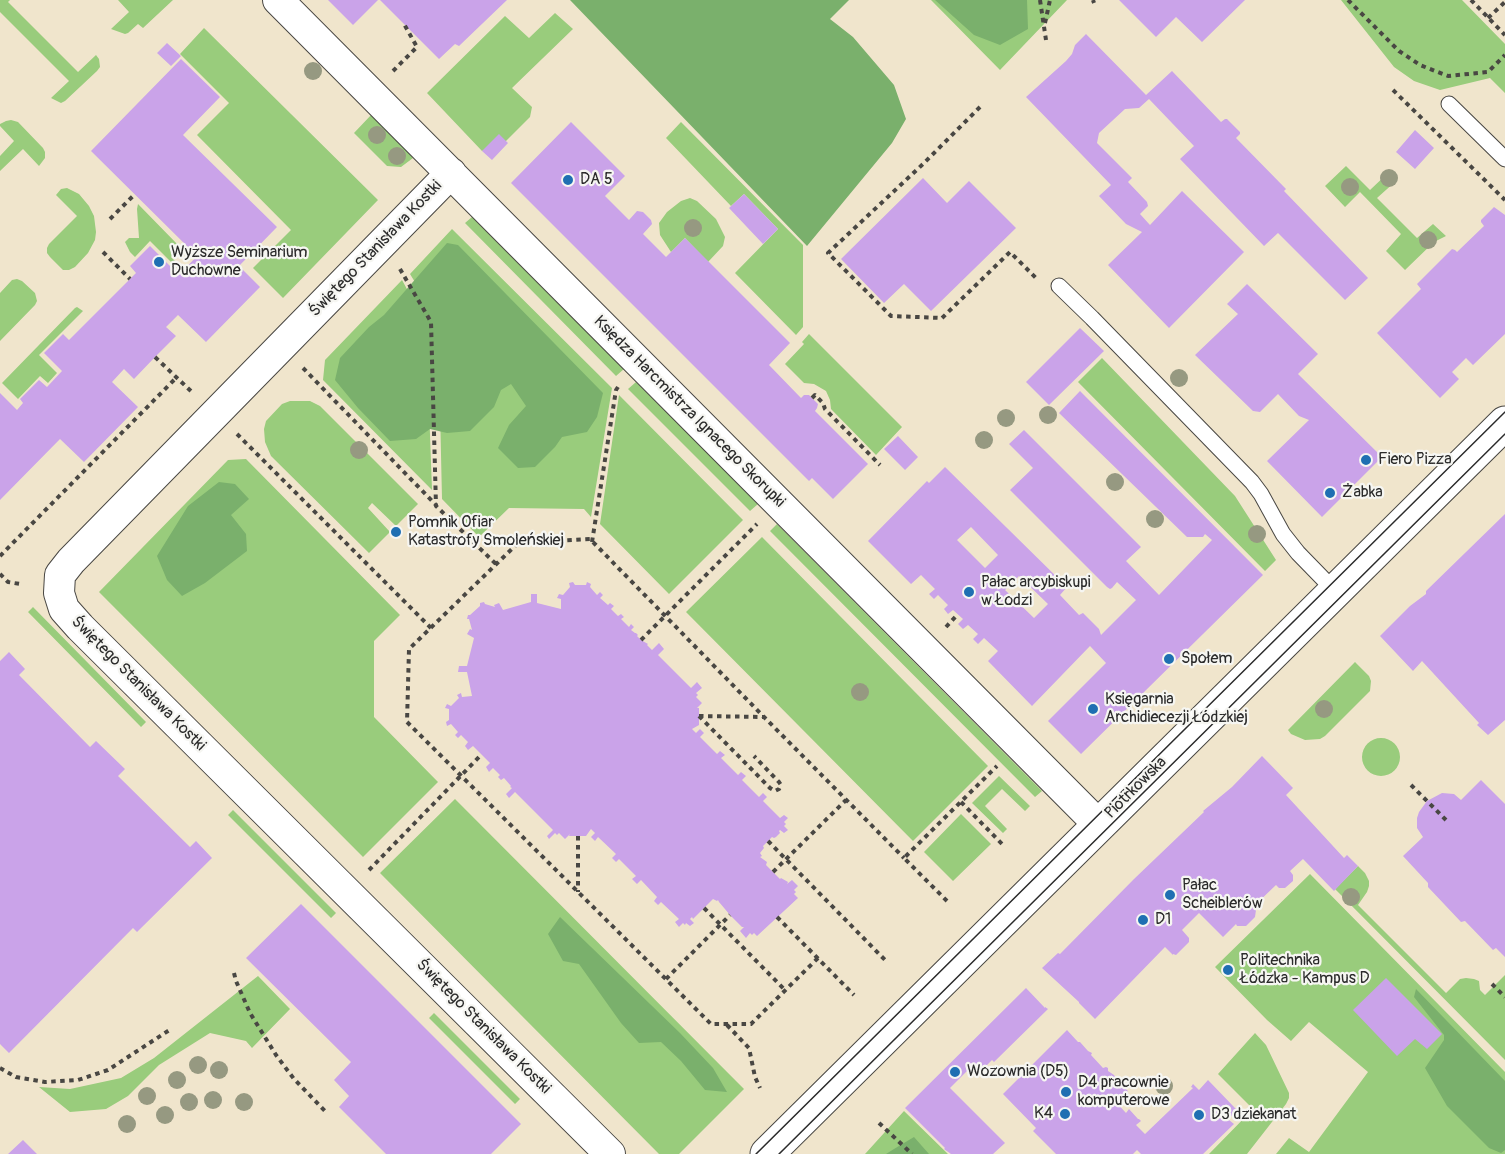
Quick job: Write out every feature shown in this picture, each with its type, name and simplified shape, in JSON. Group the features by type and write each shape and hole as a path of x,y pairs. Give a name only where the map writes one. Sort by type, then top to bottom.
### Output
{"street":[{"name":"Księdza Harcmistrza Ignacego Skorupki","path":"278,0 1099,825"},
{"name":"Świętego Stanisława Kostki","path":"451,173 71,561 60,575 59,593 64,609 80,627 610,1154"},
{"name":"Piotrkowska","path":"767,1154 1505,423"}],"lane":[{"path":"1449,104 1505,159"},
{"path":"1059,286 1252,482 1283,534 1335,591"}],"path":[{"path":"1040,0 1046,40"},
{"path":"1045,25 1050,0"},
{"path":"1348,0 1399,51 1419,65 1448,76 1488,72 1505,55"},
{"path":"1471,0 1505,35"},
{"path":"1488,18 1505,2"},
{"path":"390,74 417,47 404,24"},
{"path":"1393,90 1505,200"},
{"path":"980,107 828,253 891,316 942,318 1010,252 1038,281"},
{"path":"110,219 135,194"},
{"path":"103,252 130,279"},
{"path":"398,266 431,322 436,506"},
{"path":"155,357 198,398"},
{"path":"592,543 616,390 640,363"},
{"path":"301,366 436,506 496,564"},
{"path":"0,556 177,377"},
{"path":"812,398 815,395 823,403 825,409 880,465"},
{"path":"236,434 431,628"},
{"path":"641,640 779,502"},
{"path":"818,958 752,1024 711,1024 407,723 409,649 518,543 590,539 947,901"},
{"path":"0,574 8,582 20,584"},
{"path":"944,629 958,614"},
{"path":"753,756 779,782 779,789 776,791 770,788 699,716 764,717"},
{"path":"366,874 482,755"},
{"path":"904,858 998,766"},
{"path":"1410,785 1446,820"},
{"path":"773,872 846,800"},
{"path":"961,802 1004,846"},
{"path":"578,836 578,893"},
{"path":"768,841 887,962"},
{"path":"704,908 785,990"},
{"path":"666,979 730,915"},
{"path":"777,917 854,995"},
{"path":"234,973 250,1013 276,1055 294,1079 326,1112"},
{"path":"1492,984 1505,997"},
{"path":"727,1025 749,1048 760,1088"},
{"path":"0,1068 16,1077 45,1082 78,1080 108,1070 171,1029"},
{"path":"879,1123 912,1154"}],"green space":[{"path":"0,0 10,0 8,2 78,72 96,55 100,67 65,101 61,103 51,98 69,81 0,12"},
{"path":"118,0 173,0 143,28 138,24 125,34 111,29 129,12"},
{"path":"570,0 849,0 830,19 853,37 894,85 906,119 892,143 807,246"},
{"path":"931,0 1067,0 1000,70"},
{"path":"935,0 1027,0 1028,29 1000,45 974,35"},
{"path":"1341,0 1462,0 1505,44 1505,93 1490,78 1440,90 1414,81 1394,67"},
{"path":"555,13 573,29 512,88 532,107 530,117 506,141 482,151 427,93 505,16 529,38"},
{"path":"204,28 378,200 283,298 253,268 291,230 197,135 229,103 180,54"},
{"path":"372,114 413,158 401,167 387,166 354,133"},
{"path":"11,120 18,122 43,148 45,158 39,166 23,149 0,171 0,156 14,141 0,124"},
{"path":"681,122 803,245 803,327 796,335 735,273 778,229 744,194 731,206 666,138"},
{"path":"1346,166 1370,190 1389,172 1394,175 1396,181 1377,198 1417,238 1433,224 1446,236 1434,242 1405,270 1386,251 1401,234 1360,192 1345,207 1325,186"},
{"path":"67,188 79,194 89,206 94,216 96,232 95,240 88,253 75,267 63,270 47,253 47,248 77,216 56,195 61,189"},
{"path":"690,198 697,201 716,219 725,237 723,246 708,262 685,238 671,252 660,235 659,223 667,212 681,201"},
{"path":"138,204 180,247 171,257 183,269 180,271 150,241 135,257 130,252 125,242 129,238 139,238"},
{"path":"472,217 624,369 616,376 465,223"},
{"path":"452,229 612,388 591,517 584,509 509,508 479,537 442,499 438,320 410,274"},
{"path":"447,243 458,245 603,393 597,417 587,432 562,437 535,467 518,468 498,448 509,425 526,406 511,384 501,390 494,407 470,431 447,433 430,429 416,439 390,441 335,380 340,358 369,327 384,315"},
{"path":"17,279 35,293 37,301 0,341 0,293 12,280"},
{"path":"402,280 426,324 432,490 323,380 325,360"},
{"path":"77,307 83,311 39,355 57,373 48,383 40,376 18,399 2,383"},
{"path":"809,334 902,427 876,455 831,409 826,391 814,384 804,383 785,364 804,344 802,342"},
{"path":"1102,358 1235,496 1276,560 1265,571 1078,382"},
{"path":"636,382 758,504 750,511 628,389"},
{"path":"619,395 743,520 669,594 600,524"},
{"path":"290,401 310,401 320,406 418,504 396,526 372,503 368,508 390,532 369,553 271,456 265,442 266,421 282,404"},
{"path":"246,459 400,615 374,641 374,717 438,782 363,857 99,592 228,460"},
{"path":"219,482 235,484 249,499 231,515 246,534 247,551 205,583 182,596 167,580 157,556 188,506"},
{"path":"777,524 1042,791 1035,797 770,531"},
{"path":"762,537 988,766 913,841 686,612"},
{"path":"33,607 146,722 141,727 28,612"},
{"path":"1355,662 1369,676 1370,691 1320,739 1305,740 1291,734 1288,730"},
{"path":"1381,738 1395,743 1400,757 1395,771 1381,776 1367,771 1362,757 1367,743"},
{"path":"999,776 1030,806 1025,811 1002,789 985,806 1007,829 1003,833 972,803"},
{"path":"455,799 744,1089 679,1154 659,1154 380,873"},
{"path":"233,810 336,913 331,918 228,815"},
{"path":"961,814 991,844 953,881 924,852"},
{"path":"1358,866 1365,873 1369,886 1358,905 1446,993 1460,979 1466,978 1479,981 1480,990 1485,995 1505,975 1505,1060 1335,889"},
{"path":"1310,874 1505,1072 1505,1154 1276,1154 1289,1138 1309,1152 1368,1072 1309,1022 1291,1041 1215,967"},
{"path":"560,917 680,1033 713,1068 727,1092 705,1090 681,1061 661,1042 639,1043 621,1023 579,964 563,961 548,934"},
{"path":"258,976 290,1009 252,1048 246,1041 210,1033 159,1065 128,1096 106,1109 70,1112 39,1087 70,1089 121,1078 154,1058"},
{"path":"1416,989 1505,1081 1505,1150 1501,1153 1489,1148 1447,1106 1425,1068 1444,1040 1444,1035 1414,997"},
{"path":"434,1013 520,1099 515,1104 429,1018"},
{"path":"1255,1033 1266,1045 1289,1093 1289,1098 1247,1154 1209,1154 1253,1109 1218,1074"},
{"path":"904,1111 948,1154 865,1154"},
{"path":"914,1137 929,1154 886,1154 894,1149"}],"building":[{"path":"328,0 378,0 353,25"},
{"path":"380,0 507,0 459,46 455,44 439,59"},
{"path":"1119,0 1245,0 1202,42 1176,17 1156,37"},
{"path":"1086,34 1146,95 1172,71 1221,122 1227,119 1240,132 1236,138 1368,278 1345,300 1278,233 1264,246 1180,159 1194,146 1149,99 1139,108 1125,109 1099,133 1097,143 1132,178 1128,182 1147,202 1148,206 1140,214 1150,225 1182,191 1244,252 1169,328 1108,265 1142,232 1126,224 1099,196 1111,185 1026,97 1066,61 1075,45"},
{"path":"167,43 181,56 171,66 157,53"},
{"path":"181,59 220,97 183,135 277,227 239,266 260,287 206,342 178,315 166,327 176,336 134,379 124,369 112,382 138,407 84,462 60,439 0,500 0,393 17,410 23,403 20,399 39,380 47,387 62,371 44,353 63,334 69,340 136,273 130,266 150,246 179,275 197,256 91,151"},
{"path":"571,122 625,176 605,196 629,220 637,211 643,212 651,220 652,224 643,234 666,257 685,238 790,343 769,365 801,398 809,395 818,404 815,411 868,464 833,499 812,478 809,481 511,183"},
{"path":"1415,130 1434,148 1415,169 1396,152"},
{"path":"499,134 508,143 492,160 482,151"},
{"path":"923,178 947,203 969,181 1016,228 931,311 904,284 884,303 841,259"},
{"path":"744,194 778,229 763,244 729,208"},
{"path":"1494,207 1505,215 1505,334 1473,365 1466,358 1452,372 1459,379 1440,398 1377,333 1421,289 1417,284 1452,249 1457,252 1484,226 1481,220"},
{"path":"1247,284 1318,354 1298,374 1382,457 1322,517 1267,461 1309,420 1299,416 1278,394 1260,412 1253,411 1195,355 1238,314 1227,304"},
{"path":"1080,328 1104,351 1049,405 1026,382"},
{"path":"1080,391 1263,575 1081,754 1048,721 1106,663 1090,646 1032,706 988,661 998,651 984,638 978,644 973,639 978,634 968,625 963,629 958,624 963,619 953,610 948,614 944,609 948,605 938,595 934,599 929,594 935,589 921,575 911,584 868,541 927,481 929,483 945,467 1067,587 1060,595 1079,615 1083,613 1099,629 1101,635 1136,600 1117,582 1110,589 1107,587 1010,490 1033,468 1009,444 1024,430 1141,547 1126,561 1159,595 1212,540 1205,534 1203,537 1187,537 1059,413","holes":["971,527 998,555 985,568 957,540","1019,576 1048,604 1034,618 1005,590"]},
{"path":"898,436 918,457 905,470 884,449"},
{"path":"1505,514 1505,720 1488,735 1422,661 1413,671 1380,636 1410,606 1426,594 1426,591"},
{"path":"573,582 575,585 586,585 587,582 591,584 590,587 597,595 600,592 603,595 600,598 608,605 610,603 614,606 611,609 618,616 621,614 624,617 621,619 629,627 631,624 634,627 631,630 652,650 659,643 664,649 658,655 691,688 697,682 702,688 696,693 698,695 696,697 702,703 697,708 699,708 699,725 692,729 696,733 700,729 704,733 700,737 717,754 720,751 725,755 721,758 738,775 741,772 746,776 742,780 759,797 763,793 767,797 763,801 780,818 784,815 788,818 784,826 788,830 784,833 780,830 776,837 772,837 763,846 760,857 767,862 766,865 780,879 788,882 787,884 792,880 798,886 794,894 798,898 757,936 750,933 746,938 740,931 744,927 718,900 713,899 693,919 692,917 690,919 694,923 690,926 683,923 679,927 675,922 679,919 661,902 658,905 654,901 657,897 641,880 637,884 632,879 636,876 619,859 616,862 612,858 616,854 598,837 595,841 591,837 595,833 591,829 586,836 569,836 570,834 565,839 559,833 557,835 555,833 549,839 547,836 553,830 515,792 509,798 506,794 512,788 511,786 504,778 501,780 498,777 500,775 493,768 489,772 486,767 490,763 473,746 468,750 465,746 468,742 461,735 458,738 455,735 458,732 451,724 447,726 449,709 445,708 447,704 451,706 459,698 457,695 461,693 462,697 472,696 467,672 458,672 459,666 467,666 474,638 467,634 470,629 472,630 469,619 467,619 468,615 484,602 495,607 494,605 499,603 503,610 531,602 531,594 537,594 537,603 561,609 561,599 557,598 570,587 569,583"},
{"path":"9,652 25,669 19,675 90,747 96,741 125,769 118,776 190,847 196,841 212,858 137,932 133,928 9,1053 0,1044 0,661"},
{"path":"1262,756 1293,788 1286,795 1344,858 1347,855 1358,866 1334,891 1303,859 1290,871 1293,881 1285,888 1279,888 1276,885 1253,907 1256,910 1255,917 1246,926 1236,924 1223,937 1199,913 1182,930 1189,938 1189,942 1176,955 1165,947 1095,1019 1042,968 1058,953 1060,954 1203,811 1232,787"},
{"path":"1481,780 1505,804 1505,957 1496,948 1493,950 1465,921 1461,922 1403,856 1423,837 1417,828 1417,818 1427,801 1442,793 1454,794 1461,800"},
{"path":"301,904 521,1124 491,1154 386,1154 339,1107 349,1096 334,1080 351,1062 246,958"},
{"path":"1386,978 1442,1034 1427,1049 1415,1039 1397,1056 1353,1010"},
{"name":"Wozownia (D5)","path":"1026,988 1048,1009 994,1062 992,1060 980,1072 973,1065 950,1088 1005,1143 993,1154 951,1154 905,1108"},
{"path":"1067,1030 1092,1053 1091,1055 1103,1068 1108,1068 1108,1071 1128,1091 1116,1102 1126,1113 1129,1109 1141,1121 1136,1125 1145,1134 1193,1088 1191,1087 1193,1084 1199,1090 1208,1080 1239,1110 1229,1118 1234,1124 1203,1154 1141,1154 1137,1150 1133,1154 1056,1154 1033,1131 1036,1128 1003,1094"},
{"path":"23,1140 37,1154 8,1154"}],"tram line":[{"path":"756,1154 1505,412"},
{"path":"779,1154 1505,434"}],"place":[{"name":"DA 5","path":"568,180"},
{"name":"Wyższe Seminarium Duchowne","path":"159,262"},
{"name":"Fiero Pizza","path":"1366,460"},
{"name":"Żabka","path":"1330,493"},
{"name":"Pomnik Ofiar Katastrofy Smoleńskiej","path":"396,532"},
{"name":"Pałac arcybiskupi w Łodzi","path":"969,592"},
{"name":"Społem","path":"1169,659"},
{"name":"Księgarnia Archidiecezji Łódzkiej","path":"1093,709"},
{"name":"Pałac Scheiblerów","path":"1170,895"},
{"name":"D1","path":"1143,920"},
{"name":"Politechnika Łódzka - Kampus D","path":"1228,970"},
{"name":"Wozownia (D5)","path":"955,1072"},
{"name":"D4 pracownie komputerowe","path":"1066,1092"},
{"name":"K4","path":"1065,1114"},
{"name":"D3 dziekanat","path":"1199,1115"}]}
